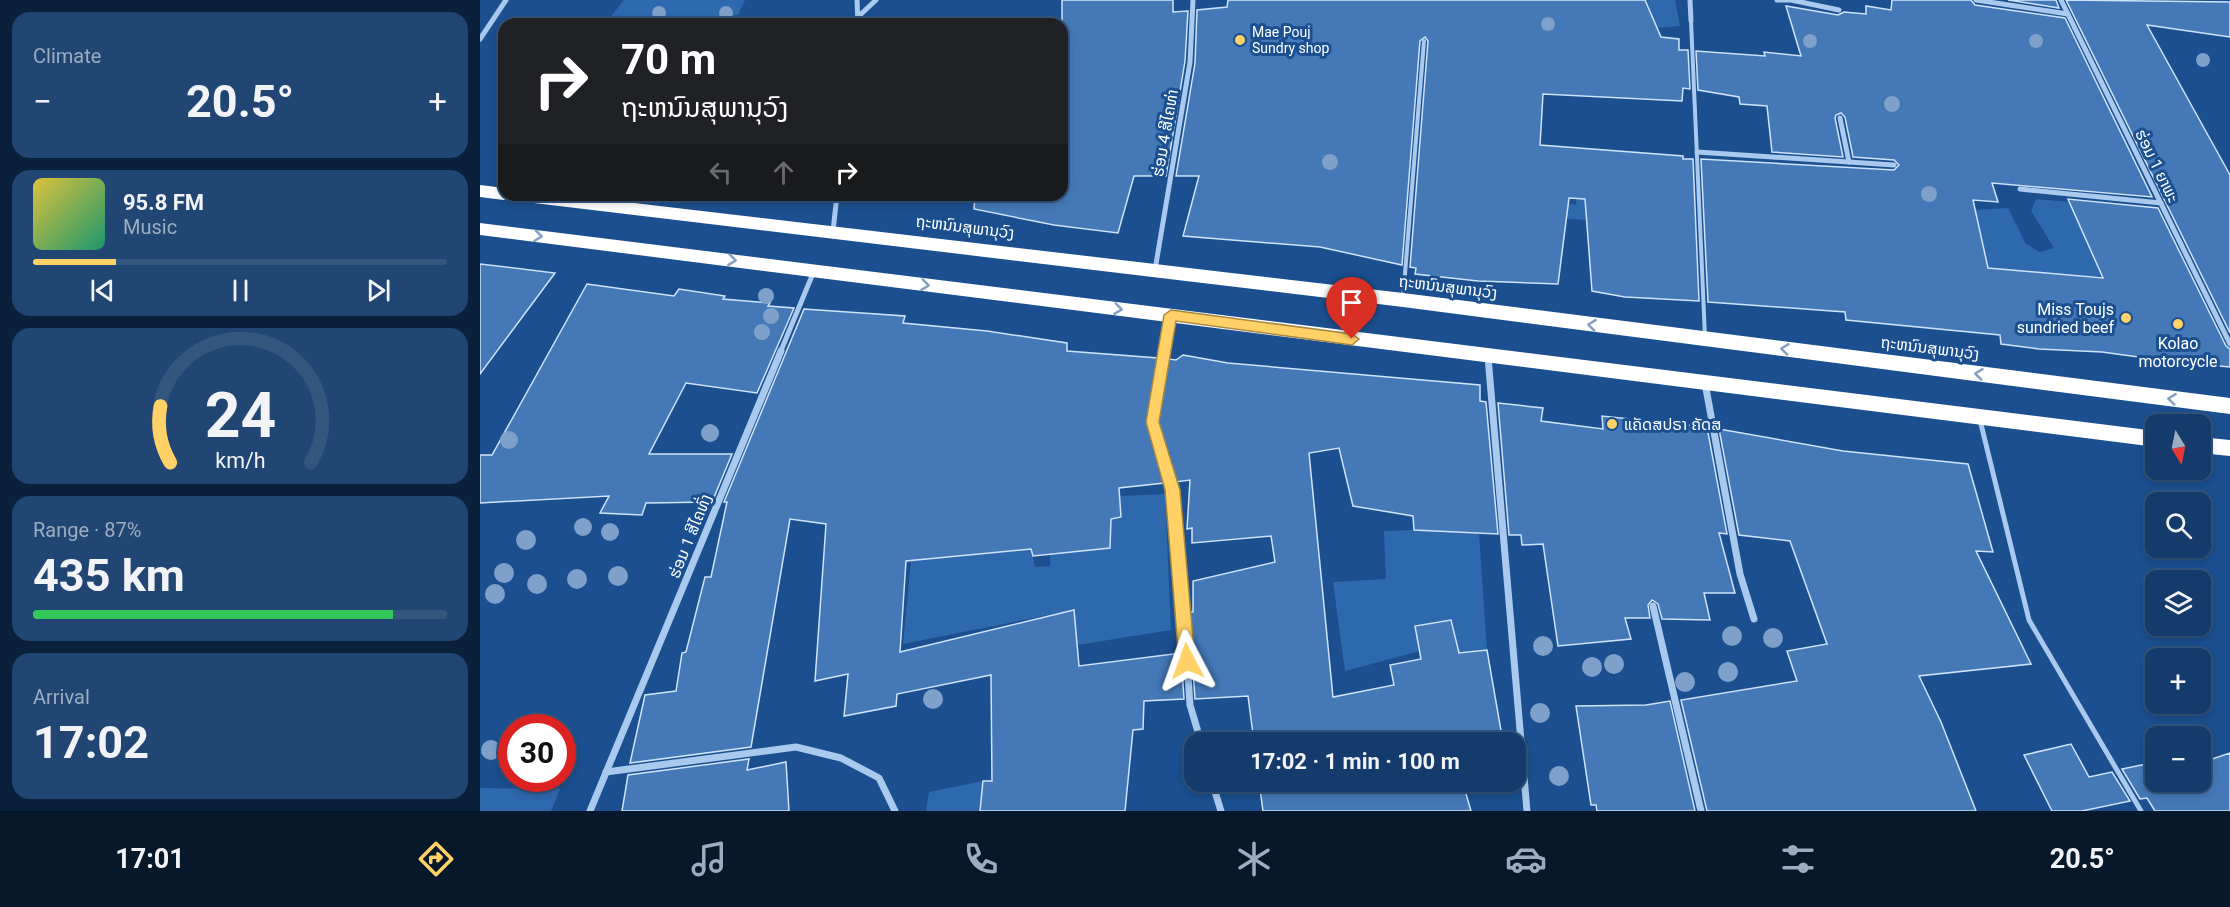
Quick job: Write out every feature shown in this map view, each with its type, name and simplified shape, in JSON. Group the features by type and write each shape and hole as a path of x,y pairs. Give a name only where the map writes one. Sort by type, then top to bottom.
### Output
{"highway":[{"path":"480,191 498,193"},
{"name":"ຖະຫນົນສຸພານຸວົງ","path":"570,201 1403,300 2230,406"},
{"path":"480,229 2145,438"},
{"path":"2211,446 2230,448"}],"street":[{"path":"480,39 506,0"},
{"path":"857,0 859,16"},
{"path":"859,16 876,0"},
{"name":"ຮ່ອມ 4 ສີໄຄທ່າ","path":"1155,270 1190,62 1193,0"},
{"path":"1690,0 1691,21"},
{"path":"1777,0 1806,0"},
{"path":"1791,0 1839,10"},
{"path":"1976,0 2068,14"},
{"name":"ຮ່ອມ 1 ຍາພະ","path":"2061,0 2230,344"},
{"path":"1840,118 1849,162"},
{"path":"1697,152 1894,165"},
{"path":"2020,189 2161,203"},
{"path":"833,231 836,201"},
{"name":"ຮ່ອມ 1 ສີໄຄທົ່ງ","path":"590,811 814,271"},
{"path":"1171,315 1152,422 1172,490 1190,705 1198,732"},
{"path":"1488,357 1527,811"},
{"path":"1705,382 1740,574 1754,619"},
{"path":"1653,606 1701,811"},
{"path":"606,772 796,747 841,758 879,778 895,811"},
{"path":"1215,792 1221,811"}],"lane":[{"path":"1691,21 1705,339"},
{"path":"1403,300 1424,41"},
{"path":"1980,417 2017,578 2029,620 2141,811"}],"shaded area":[{"path":"624,0 745,0 738,15 720,18 609,18"},
{"path":"1645,0 1675,0 1680,26 1655,28"},
{"path":"1578,182 1583,199 1620,210 1596,221 1561,218 1561,202 1576,205"},
{"path":"2036,199 2070,202 2101,276 2081,277 1987,268 1974,210 2008,208 2026,244 2040,252 2054,248 2031,211"},
{"path":"1165,494 1171,630 1077,645 1074,610 903,644 911,560 1031,549 1035,567 1050,566 1050,554 1110,548 1111,519 1121,517 1120,496"},
{"path":"1384,531 1479,533 1487,650 1459,653 1451,620 1416,626 1420,651 1345,671 1333,582 1386,579"},
{"path":"983,781 980,811 926,811 929,792"},
{"path":"480,788 498,788 498,792 559,792 551,811 480,811"}],"building":[{"path":"1062,0 1173,0 1173,12 1188,11 1185,61 1166,176 1134,176 1118,233 1054,225 974,209 975,201 1068,201 1068,18 1062,18"},
{"path":"1228,0 1645,0 1661,37 1679,39 1679,50 1688,50 1690,89 1683,88 1682,101 1543,94 1540,145 1683,156 1683,159 1693,159 1699,301 1625,297 1592,291 1585,199 1569,198 1558,284 1478,281 1415,274 1416,268 1410,267 1428,41 1425,37 1420,41 1402,265 1320,247 1183,236 1199,176 1176,176 1195,63 1197,10 1227,7"},
{"path":"1892,0 1971,0 1975,5 2065,18 2152,197 1992,183 1998,202 1973,200 1988,268 2103,278 2068,199 2158,208 2226,346 2230,349 2230,367 2102,352 2039,349 2001,344 2000,335 1846,320 1845,312 1708,302 1701,159 1894,170 1899,165 1894,160 1853,157 1845,117 1841,113 1835,118 1843,157 1772,152 1767,106 1740,104 1739,97 1698,90 1696,51 1765,56 1764,52 1801,56 1786,6 1838,15 1844,12 1866,14 1866,6 1891,10"},
{"path":"2008,0 2056,0 2059,8"},
{"path":"2066,0 2230,2 2230,37 2147,25 2230,175 2230,333"},
{"path":"480,264 555,273 480,374"},
{"path":"587,284 674,296 679,289 725,296 723,299 770,303 768,306 794,308 757,393 686,383 649,454 732,454 712,502 646,503 642,515 600,513 609,496 480,503 480,455 492,455"},
{"path":"804,309 905,316 903,323 987,331 1067,343 1067,351 1158,358 1147,423 1164,483 1119,488 1121,517 1111,519 1110,548 1033,556 1031,549 906,561 900,652 1074,610 1079,666 1181,653 1184,699 1144,701 1143,729 1133,730 1125,811 980,811 983,781 992,781 991,675 897,694 896,706 844,716 848,674 815,681 826,524 790,519 751,747 630,763 645,695 676,691 682,653 686,652 705,577 711,577 727,502 724,502"},
{"path":"1183,355 1228,363 1480,385 1480,401 1486,402 1498,534 1414,530 1413,516 1353,506 1339,448 1309,453 1333,697 1394,685 1390,665 1421,659 1415,626 1451,620 1459,653 1487,650 1501,732 1253,732 1248,696 1195,699 1189,612 1193,612 1193,581 1275,562 1271,536 1192,543 1192,528 1187,529 1190,480 1175,482 1158,422 1169,359 1176,360"},
{"path":"1498,403 1543,408 1541,421 1603,429 1602,416 1707,427 1727,534 1719,533 1735,593 1704,593 1710,620 1662,619 1658,604 1652,600 1648,605 1650,618 1625,618 1631,639 1558,646 1543,544 1522,545 1521,535 1509,535"},
{"path":"1719,429 1843,451 1968,464 1993,552 1976,551 2031,664 1919,676 1941,722 1976,811 1707,811 1681,700 1797,681 1787,651 1827,644 1790,541 1739,535"},
{"path":"1670,701 1695,811 1597,811 1596,805 1591,805 1576,706 1646,705"},
{"path":"2071,744 2089,777 2112,772 2130,801 2082,811 2052,811 2024,755"},
{"path":"2230,753 2230,811 2155,811 2147,798 2140,799 2122,769 2145,764 2145,792 2211,792 2211,759"},
{"path":"749,759 747,770 786,762 789,811 622,811 628,775"},
{"path":"1260,792 1465,792 1471,811 1263,811"}],"place":[{"name":"Mae Pouj Sundry shop","path":"1240,40"},
{"name":"Miss Toujs sundried beef","path":"2126,318"},
{"name":"Kolao motorcycle","path":"2178,324"},
{"name":"ແຄັດສປຣາ ຄັດສ","path":"1612,424"}],"route":[{"path":"1187,661 1172,490 1152,422 1171,315 1352,339"}]}
